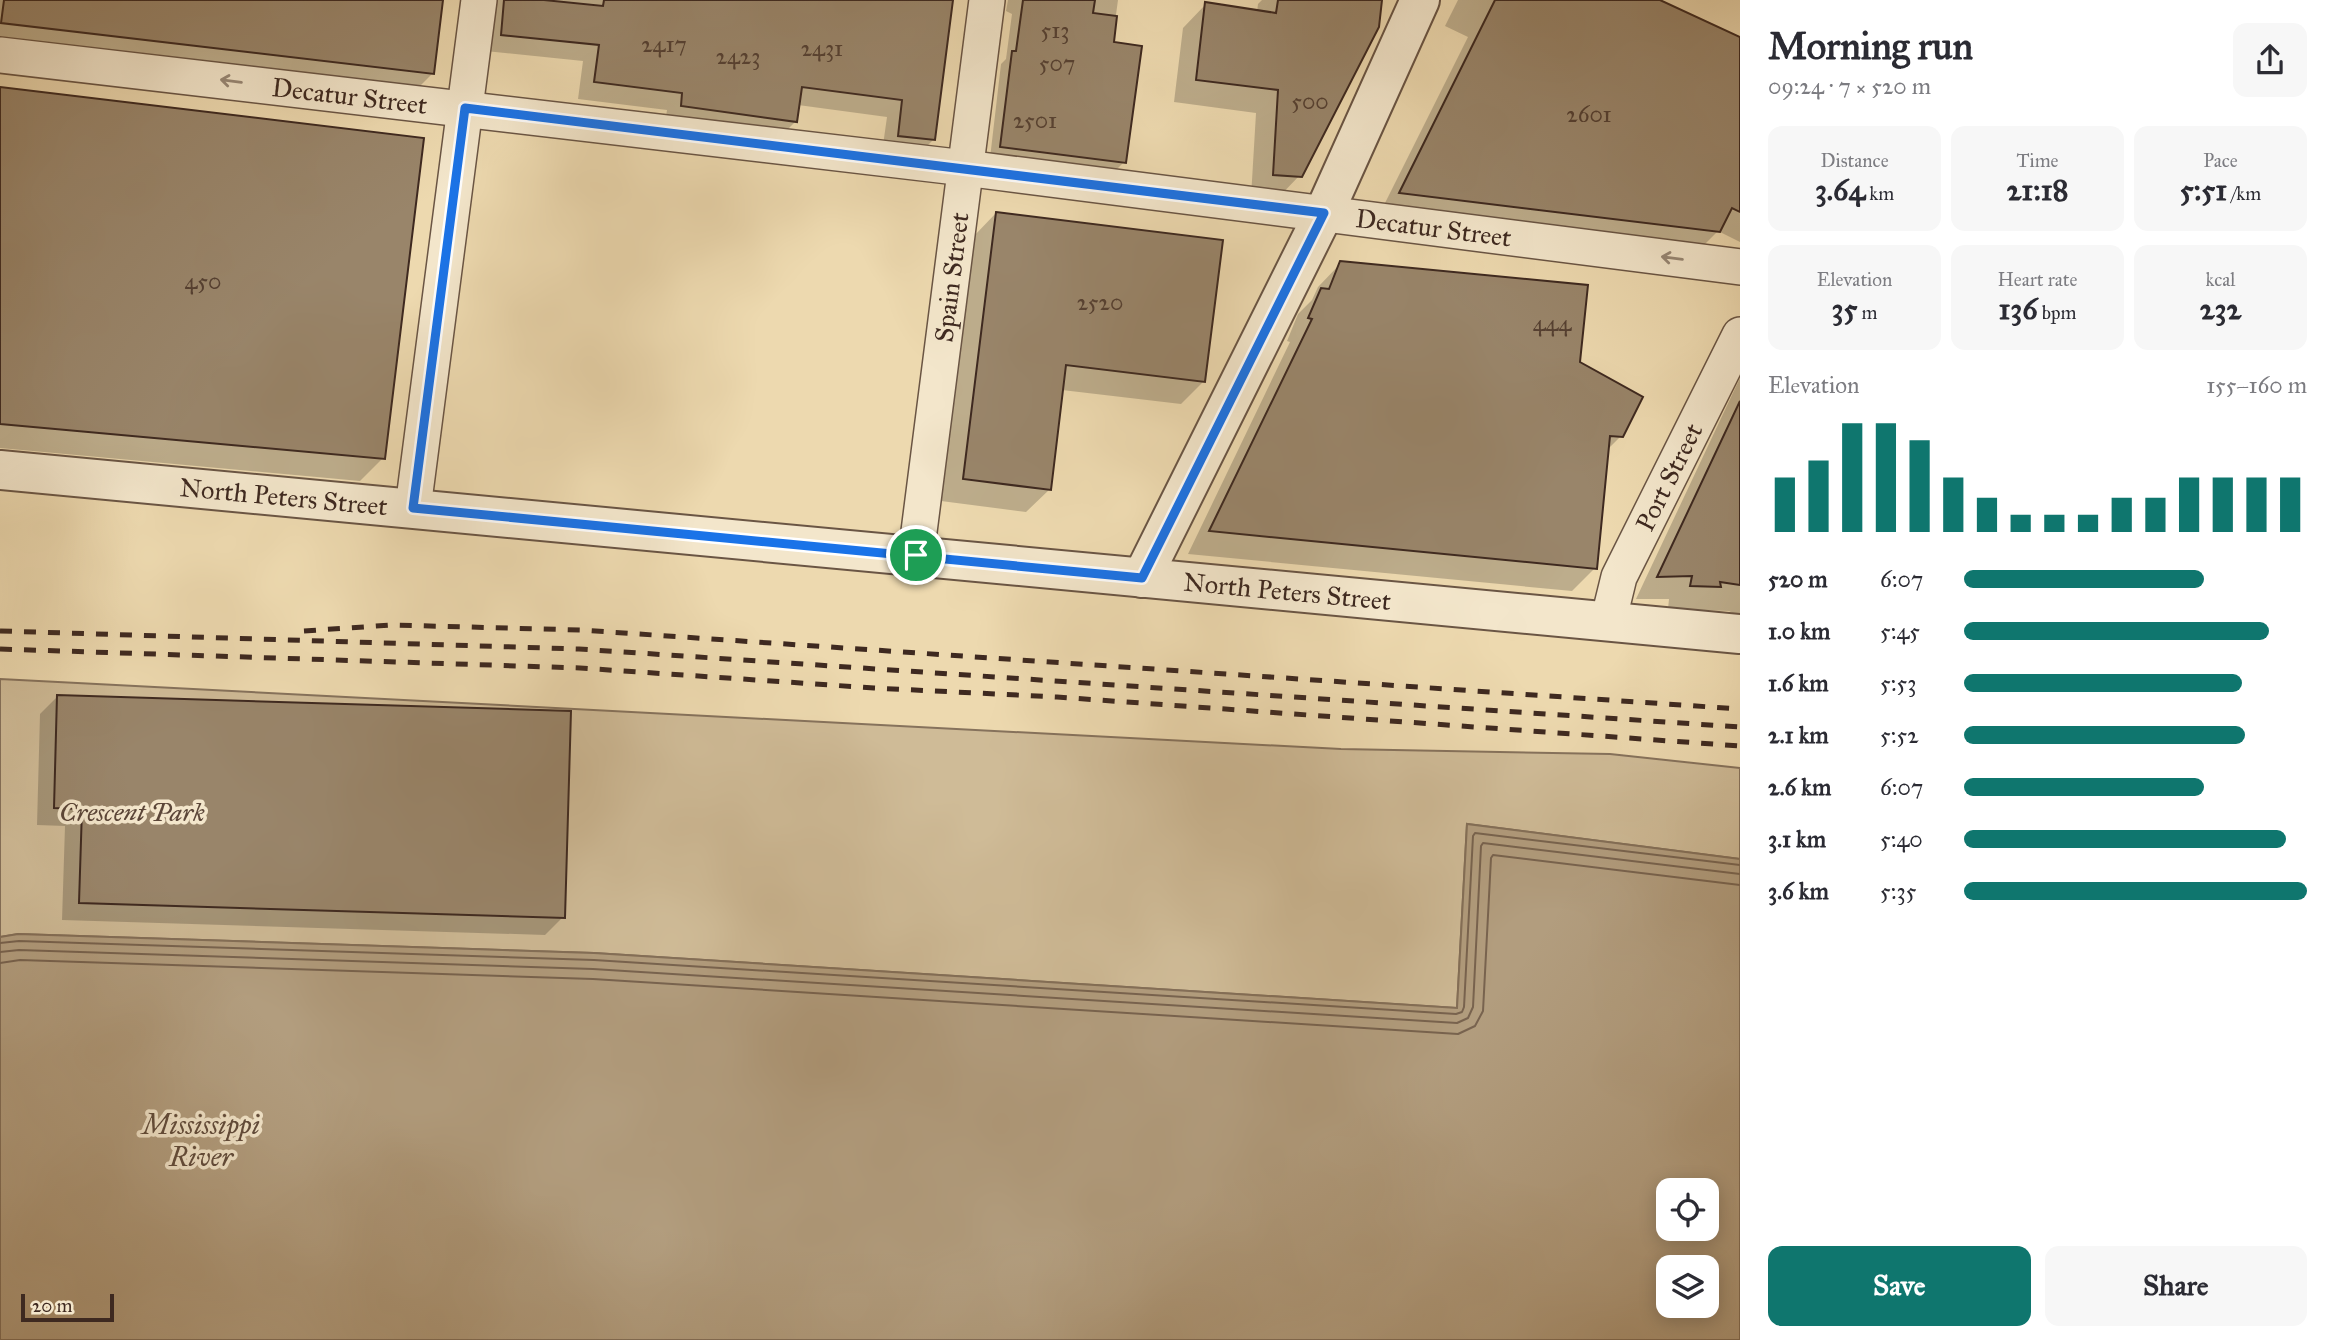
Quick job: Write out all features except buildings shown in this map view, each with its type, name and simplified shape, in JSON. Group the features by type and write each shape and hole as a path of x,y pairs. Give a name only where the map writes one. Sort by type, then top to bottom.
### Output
{"street":[{"path":"413,508 479,0"},
{"name":"Spain Street","path":"916,555 987,0"},
{"path":"1142,578 1324,213 1420,0"},
{"name":"Decatur Street","path":"0,55 965,167 1740,267"},
{"name":"Port Street","path":"1608,622 1619,577 1740,335"},
{"name":"North Peters Street","path":"0,470 1740,634"}],"green space":[{"name":"Crescent Park","path":"0,679 1341,749 1610,754 1740,768 1740,859 1467,824 1457,1008 594,953 18,934 0,937"}],"water":[{"name":"Mississippi River","path":"1467,824 1740,859 1740,1340 0,1340 0,937 18,934 594,953 1457,1008"}],"railway":[{"path":"304,631 392,625 580,630 1740,709"},
{"path":"0,631 579,649 1740,727"},
{"path":"0,649 580,668 874,688 1057,697 1740,746"}],"route":[{"path":"465,108 965,167 1324,213 1142,578 916,555 413,508 465,108"}]}
